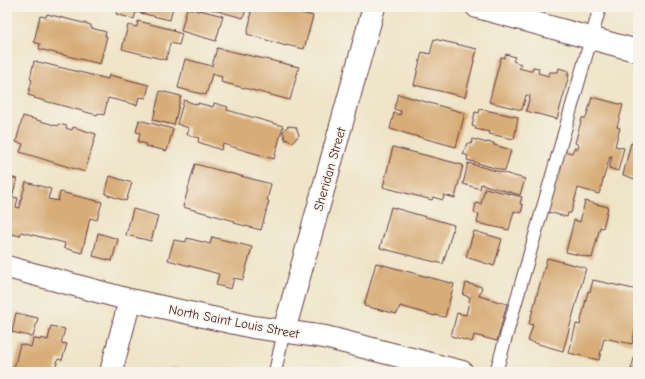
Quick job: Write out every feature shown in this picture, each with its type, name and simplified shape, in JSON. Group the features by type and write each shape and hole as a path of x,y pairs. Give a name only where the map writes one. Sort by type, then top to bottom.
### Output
{"street":[{"name":"Sheridan Street","path":"284,331 374,7"},
{"path":"477,7 638,51"},
{"name":"North Saint Louis Street","path":"7,267 130,300 253,327 325,337 462,372"},
{"path":"111,372 130,300"}],"lane":[{"path":"496,372 600,7"},
{"path":"275,372 284,331"}],"building":[{"path":"118,7 173,7 170,20 136,12 134,19 116,14"},
{"path":"203,7 291,7 294,8 294,11 313,16 304,49 286,46 247,34 251,12 246,10 243,18"},
{"path":"187,8 223,16 216,41 181,31"},
{"path":"47,14 91,25 91,28 106,32 105,36 107,36 100,64 39,49 40,44 34,42 40,16 46,17"},
{"path":"138,21 174,30 173,31 182,34 179,45 170,43 166,60 122,49 128,25 137,27"},
{"path":"434,39 477,49 465,97 414,85 422,52 430,54"},
{"path":"217,48 299,67 290,100 221,82 222,77 212,74 206,95 178,88 185,59 212,66"},
{"path":"506,54 515,57 513,61 521,64 519,68 530,71 532,71 533,67 539,68 538,73 549,76 550,72 558,72 559,68 569,71 557,119 526,111 530,96 526,95 522,110 489,102 501,57 504,58"},
{"path":"34,61 108,79 109,75 149,85 146,98 139,97 137,105 108,98 104,115 98,113 97,115 34,98 35,97 28,95 32,80 30,79"},
{"path":"160,91 181,96 174,125 153,120"},
{"path":"398,94 465,113 456,147 390,129 394,113 400,115 401,111 394,109"},
{"path":"592,97 623,105 617,127 620,128 615,146 624,148 618,171 609,168 612,156 610,156 599,194 578,188 571,213 568,213 567,217 548,212 563,151 572,153 574,148 578,149 579,145 575,143 582,118 586,118"},
{"path":"184,100 198,105 198,103 213,107 214,103 228,107 227,110 283,126 274,159 223,144 221,150 198,142 199,138 187,135 189,128 177,124"},
{"path":"480,109 518,117 514,139 489,134 490,132 475,129 476,127 472,126 475,112 479,113"},
{"path":"23,116 58,126 58,124 67,126 66,128 72,130 73,127 96,134 85,172 20,152 23,144 16,142"},
{"path":"139,120 173,129 167,151 145,146 146,144 138,142 140,133 136,132"},
{"path":"288,126 296,127 299,135 293,142 285,139 283,131"},
{"path":"638,135 638,180 623,175 631,143 632,144"},
{"path":"473,139 487,143 494,143 494,145 511,150 505,171 467,160 468,156 463,154 467,143 471,144"},
{"path":"393,147 463,165 455,198 444,195 443,200 433,197 432,200 383,187"},
{"path":"468,163 525,179 520,195 481,184 480,189 463,184"},
{"path":"195,164 271,184 267,200 269,201 261,230 234,223 235,221 183,207"},
{"path":"7,176 17,179 12,197 18,198 16,207 20,208 26,182 51,189 48,199 58,201 60,192 102,202 97,220 90,218 82,253 64,248 65,243 21,232 20,236 7,233"},
{"path":"110,176 132,183 126,201 105,194"},
{"path":"485,188 522,197 520,204 523,205 521,213 514,211 509,230 477,223 479,214 474,213 476,203 481,204"},
{"path":"585,201 608,207 603,228 600,227 592,258 566,252 574,220 580,222"},
{"path":"391,207 454,225 443,264 380,248"},
{"path":"133,209 158,216 151,241 126,235"},
{"path":"474,231 502,239 494,266 466,257"},
{"path":"98,233 118,239 112,261 93,256"},
{"path":"212,237 252,247 243,280 234,278 231,289 216,285 219,274 168,260 174,240 186,242 187,238 210,244"},
{"path":"547,258 586,268 563,351 528,341 533,325 529,324"},
{"path":"376,263 454,284 445,317 435,316 400,306 397,314 364,306"},
{"path":"593,280 638,290 638,317 632,344 604,338 599,360 569,353 576,324 580,325 588,291 590,292"},
{"path":"466,283 482,287 479,296 507,304 497,341 474,335 472,342 451,336 457,313 466,315 470,297 463,295"},
{"path":"16,313 38,318 33,337 12,332"},
{"path":"51,326 65,329 61,343 67,344 62,360 58,359 55,370 59,372 13,372 20,344 31,347 33,338 48,340"},
{"path":"638,345 638,371 631,369"},
{"path":"173,367 191,372 171,372"}]}
